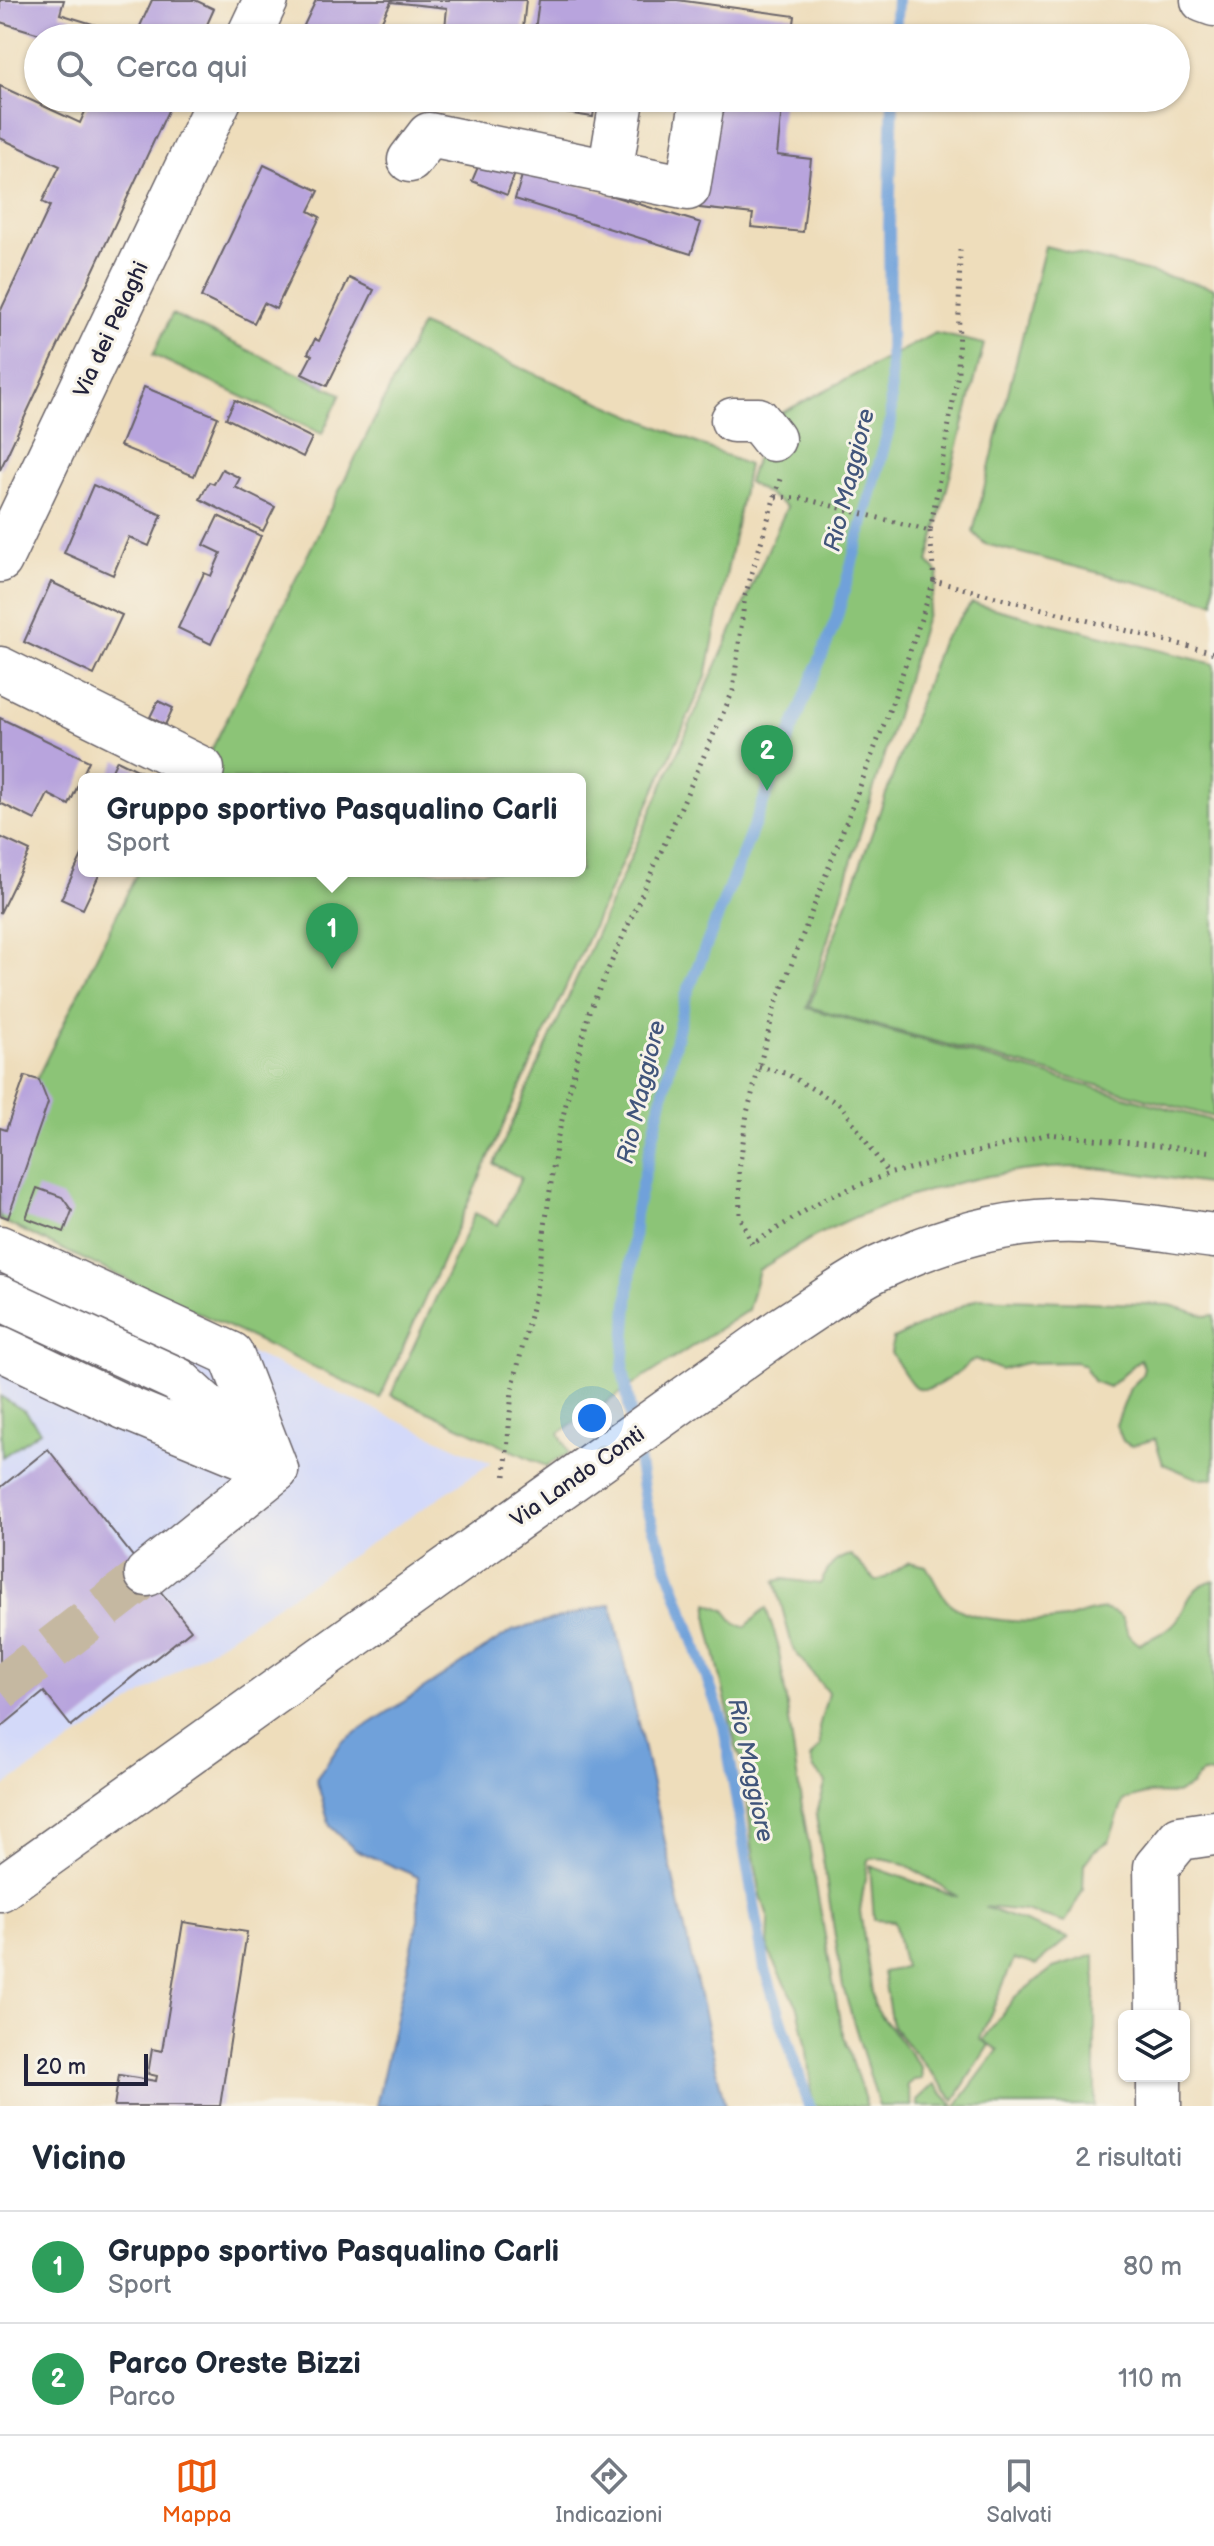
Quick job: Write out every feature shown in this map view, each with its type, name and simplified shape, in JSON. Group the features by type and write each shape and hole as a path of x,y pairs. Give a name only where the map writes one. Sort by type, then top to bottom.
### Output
{"street":[{"path":"255,24 266,0"},
{"path":"1203,0 1214,4"},
{"name":"Via dei Pelaghi","path":"0,560 213,112"},
{"path":"610,173 620,112"},
{"path":"410,160 429,135 688,188 700,112"},
{"path":"0,669 202,769"},
{"name":"Via Lando Conti","path":"0,1889 785,1327 877,1269 947,1241 1023,1225 1096,1222 1214,1236"},
{"path":"0,1248 231,1354 276,1470"},
{"path":"0,1270 223,1375 276,1470"},
{"path":"0,1298 178,1380 276,1470"},
{"path":"0,1323 166,1402 276,1470"},
{"path":"0,1348 124,1407 276,1470"},
{"path":"147,1574 276,1470"},
{"path":"1158,2010 1156,1867 1180,1838 1214,1833"},
{"path":"1159,2082 1159,2106"}],"path":[{"path":"960,248 958,373 930,531 934,581 894,698 775,1007 747,1113 739,1171 740,1216 752,1244 826,1198 888,1174 1049,1134 1214,1152"},
{"path":"505,1488 512,1390 536,1291 557,1140 589,1012 733,691 745,596 782,470 740,423"},
{"path":"776,497 801,498 930,531"},
{"path":"934,581 1214,653"},
{"path":"759,1067 785,1073 842,1106 888,1174"}],"shaded area":[{"path":"0,1238 491,1463 0,1789 0,1728 44,1692 71,1726 191,1630 49,1450 0,1488"}],"green space":[{"path":"1045,246 1214,288 1214,602 985,544 973,532"},
{"path":"172,314 341,394 322,434 153,355"},
{"path":"421,325 748,465 706,677 380,1398 0,1220 0,1154 135,877 586,877 586,773 196,773 202,769"},
{"path":"935,333 984,344 928,562 939,574 807,1008 1214,1121 1214,1185 1112,1170 1050,1168 992,1176 936,1189 853,1218 810,1239 759,1270 748,1310 559,1433 569,1453 546,1466 391,1395 475,1213 498,1225 521,1178 494,1164 787,507 748,482 768,420"},
{"path":"972,603 1214,664 1214,1117 809,1007 941,642"},
{"path":"978,1298 1170,1305 1207,1316 1214,1315 1214,1479 1196,1478 1163,1464 1155,1439 1131,1446 1123,1441 1116,1425 1130,1388 1142,1376 1144,1367 1140,1359 1109,1387 1093,1381 1084,1365 1076,1362 1026,1363 1001,1370 975,1359 936,1386 919,1389 913,1385 891,1352 893,1339"},
{"path":"0,1396 26,1412 40,1431 2,1457"},
{"path":"851,1555 876,1581 909,1562 926,1566 949,1603 973,1615 1038,1621 1065,1619 1098,1610 1111,1611 1122,1618 1128,1633 1139,1644 1169,1628 1194,1591 1214,1580 1214,1774 1202,1773 1191,1786 1176,1794 1150,1793 1124,1800 1109,1841 1094,1851 1084,1864 1083,1890 1065,1923 1025,1911 984,1907 1068,1938 1036,1965 1014,1959 980,2039 989,2045 954,2100 892,2026 883,1972 904,1968 894,1921 874,1920 870,1866 958,1897 901,1864 878,1858 868,1860 860,1911 874,2006 921,2068 922,2079 907,2085 912,2106 879,2106 843,1987 816,1815 826,1782 814,1770 810,1758 820,1746 819,1727 828,1693 793,1649 775,1581 784,1579 820,1584 835,1562"},
{"path":"708,1603 725,1610 736,1624 745,1627 766,1608 778,1645 800,1795 841,2027 867,2106 813,2106 806,2043 798,2007 768,1950 769,1920 752,1846 744,1764 736,1747 708,1621"},
{"path":"1095,1955 1095,2106 956,2106 998,2050 983,2040 1015,1997 1053,1968"},
{"path":"934,2084 954,2106 918,2106 917,2100"}],"water":[{"path":"611,1604 725,2106 376,2106 418,1920 418,1877 354,1849 330,1826 316,1779 342,1742 512,1631"}],"building":[{"path":"0,0 64,0 60,14 93,24 24,24 24,29 0,22"},
{"path":"152,0 195,0 214,9 207,24 141,24"},
{"path":"316,0 526,0 523,24 445,24 447,8 391,2 380,24 305,24"},
{"path":"539,0 677,0 795,16 794,24 536,24"},
{"path":"0,86 24,97 24,112 56,112 80,123 85,112 167,112 0,470 0,312 50,206 42,202 60,166 0,138"},
{"path":"559,112 594,112 593,117"},
{"path":"711,112 782,112 777,155 811,159 803,232 751,227 753,214 700,208"},
{"path":"483,155 517,168 507,195 472,181"},
{"path":"264,165 319,191 309,211 320,217 276,309 264,303 254,323 201,297"},
{"path":"524,169 701,223 691,254 515,199"},
{"path":"349,278 374,290 327,386 302,374 312,355 308,353 315,339 319,341"},
{"path":"144,387 218,417 194,476 120,446"},
{"path":"235,400 312,438 303,457 226,418"},
{"path":"222,469 240,478 235,487 275,507 263,531 200,499 209,482 214,484"},
{"path":"93,485 162,515 149,546 129,537 113,575 64,553"},
{"path":"218,516 261,536 211,644 178,628 204,573 211,576 221,553 204,545"},
{"path":"51,582 122,615 94,675 24,642"},
{"path":"158,701 173,708 165,725 150,717"},
{"path":"0,718 89,761 84,773 78,773 78,785 69,805 48,794 35,820 0,803"},
{"path":"117,760 144,773 111,773"},
{"path":"0,837 30,851 0,913"},
{"path":"78,864 78,877 98,877 83,909 61,899"},
{"path":"25,1076 39,1080 48,1103 8,1218 0,1215 0,1128 6,1130"},
{"path":"37,1188 62,1197 72,1211 64,1232 26,1218"},
{"path":"48,1449 191,1630 71,1726 44,1692 0,1728 0,1488"},
{"path":"183,1922 247,1932 220,2106 114,2106 119,2075 156,2081 157,2076 148,2074 152,2049 162,2051"}],"waterway":[{"name":"Rio Maggiore","path":"896,24 897,0"},
{"name":"Rio Maggiore","path":"632,1423 623,1369 635,1214 686,996 836,620 891,421 889,225 893,112"},
{"name":"Rio Maggiore","path":"636,1446 646,1506 724,1726 765,1969 809,2106"}],"tunnel":[{"path":"0,1689 147,1574"}],"place":[{"name":"Parco Oreste Bizzi","path":"767,791"},
{"name":"Gruppo sportivo Pasqualino Carli","path":"332,969"}]}
